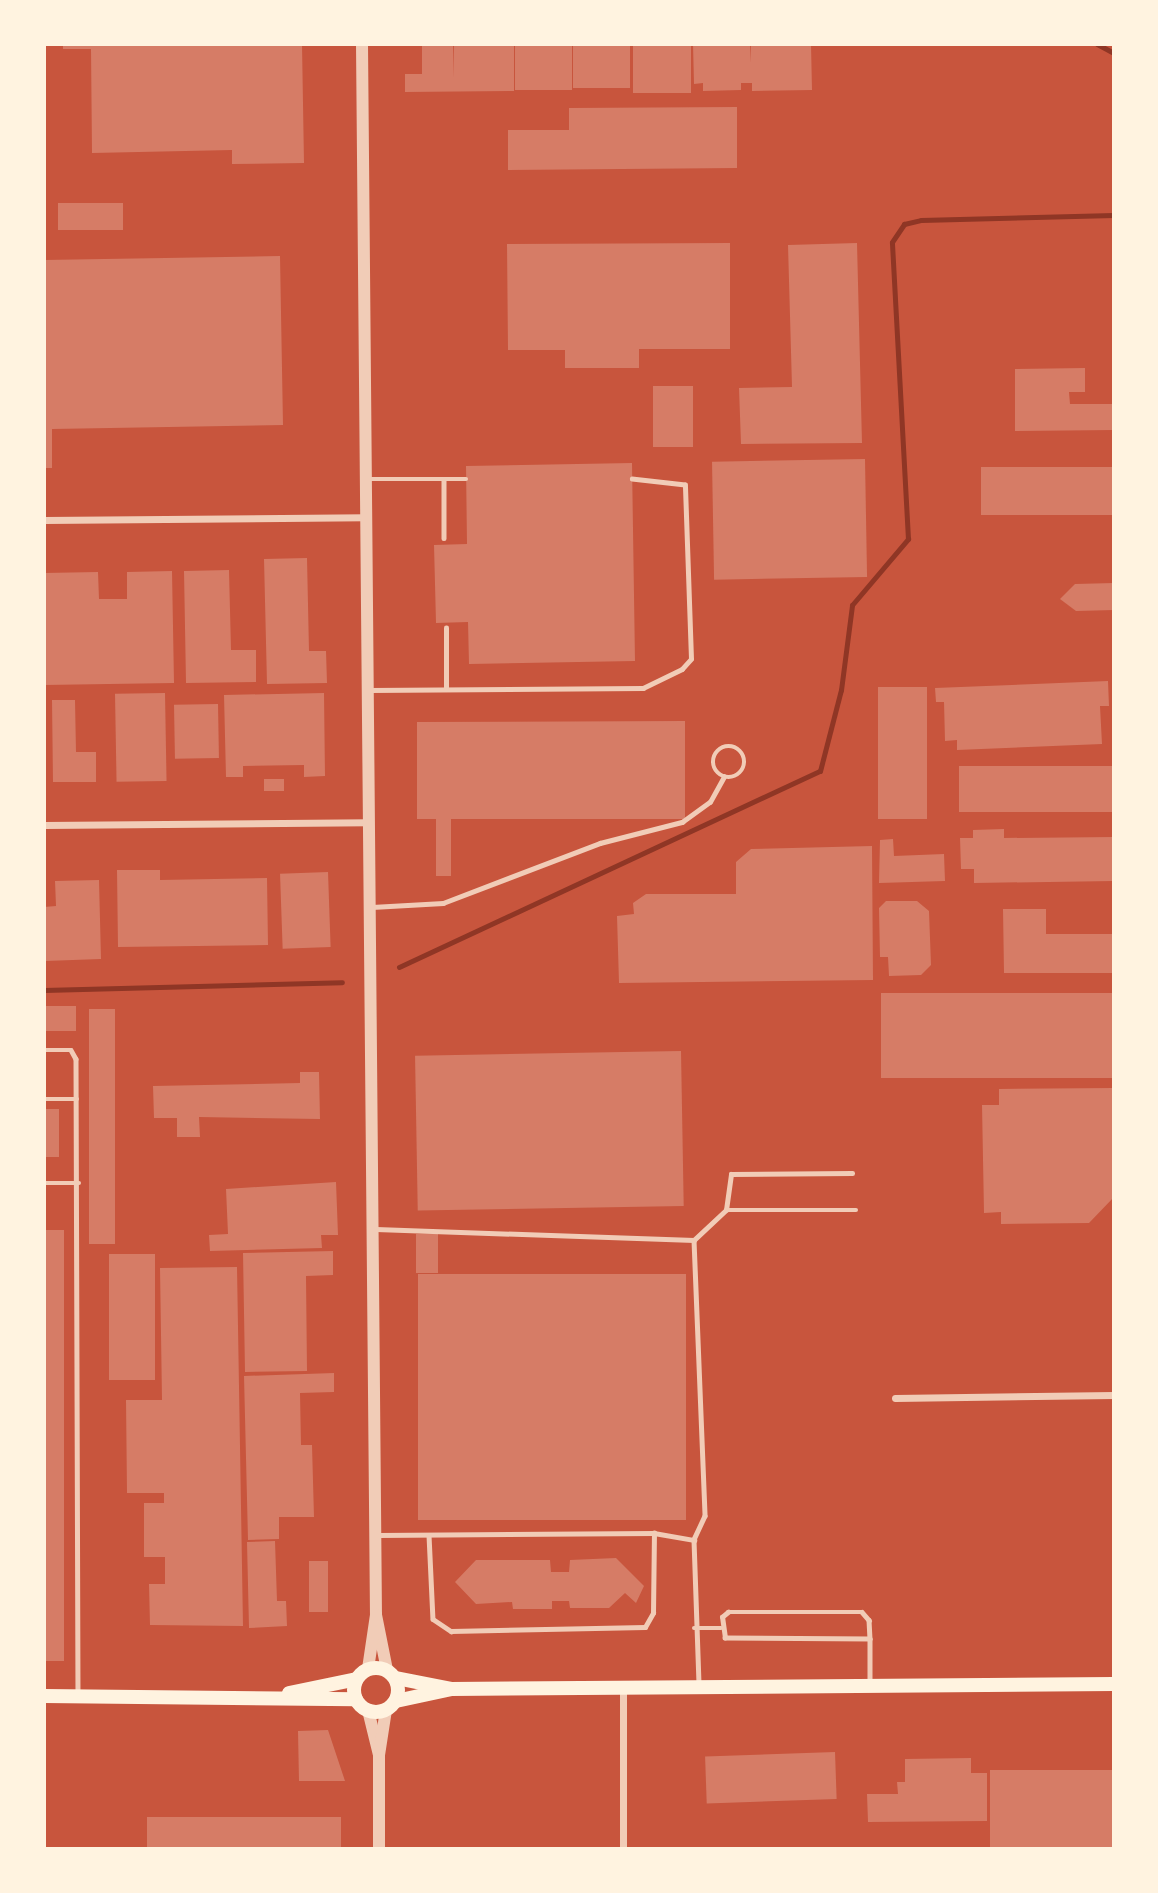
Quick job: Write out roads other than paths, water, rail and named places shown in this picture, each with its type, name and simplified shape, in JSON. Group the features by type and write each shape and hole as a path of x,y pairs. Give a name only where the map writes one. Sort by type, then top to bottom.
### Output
{"main road":[{"path":"284,1694 362,1674 392,1674 451,1689 1114,1684"},
{"path":"356,1699 362,1674"},
{"path":"391,1705 392,1674"},
{"path":"44,1696 284,1694 356,1699 368,1710 451,1689"}],"street":[{"path":"362,44 376,1535 376,1615 362,1674"},
{"path":"44,520 365,517"},
{"path":"44,825 368,822"},
{"path":"895,1398 1114,1395"},
{"path":"376,1615 392,1674"},
{"path":"623,1689 623,1849"},
{"path":"379,1849 379,1755 391,1705"},
{"path":"368,1710 379,1755"}],"lane":[{"path":"365,479 466,479"},
{"path":"444,479 444,538"},
{"path":"367,690 643,688 688,665 685,485 632,479"},
{"path":"446,628 446,689"},
{"path":"369,907 443,903 600,843 682,822 710,802 724,777 744,770 745,756 735,747 715,754 714,768 724,777"},
{"path":"44,1050 75,1055 79,1183 78,1695"},
{"path":"44,1099 77,1099"},
{"path":"372,1229 694,1240 726,1210 730,1174 852,1173"},
{"path":"44,1183 79,1183"},
{"path":"726,1210 856,1210"},
{"path":"694,1240 705,1516 694,1540 694,1628 699,1688"},
{"path":"376,1535 654,1533 694,1540"},
{"path":"429,1535 433,1619 451,1631 645,1627 653,1613 654,1533"},
{"path":"870,1639 725,1638 722,1628 727,1612 862,1612 870,1639 871,1686"},
{"path":"694,1628 722,1628"}],"waterway":[{"path":"1097,44 1114,53"},
{"path":"399,967 820,771 841,690 852,605 908,539 892,242 904,224 921,220 1114,215"},
{"path":"44,990 342,982"}]}
